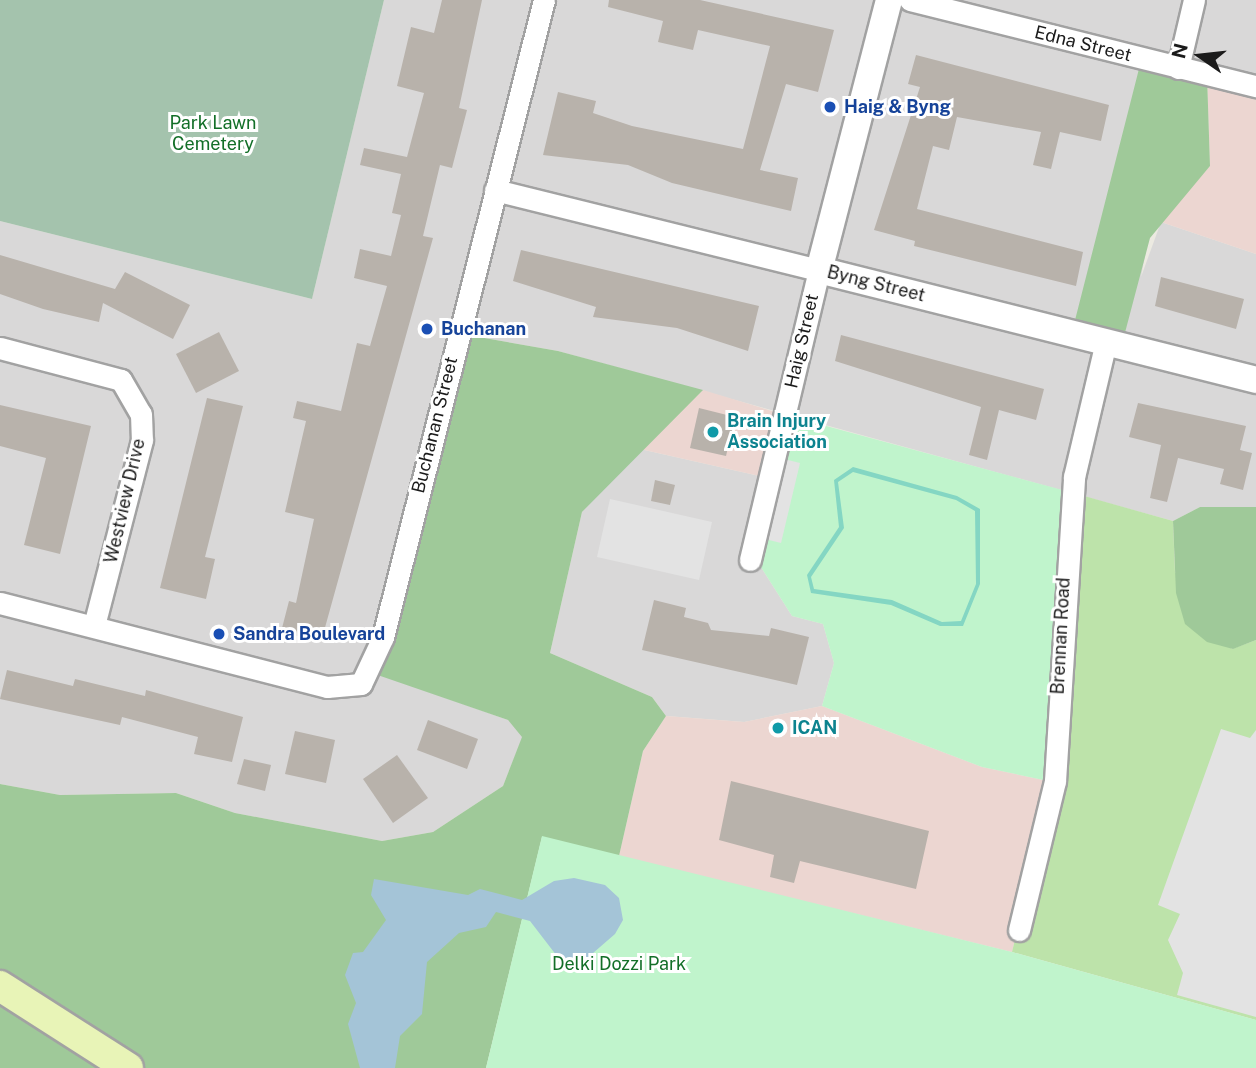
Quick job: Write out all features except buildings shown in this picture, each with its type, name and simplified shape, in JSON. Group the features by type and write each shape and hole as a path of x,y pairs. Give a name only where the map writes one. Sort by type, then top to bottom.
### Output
{"main road":[{"path":"0,986 128,1068"}],"street":[{"name":"Buchanan Street","path":"94,626 327,687 361,684 383,637 544,0"},
{"name":"Haig Street","path":"750,560 819,270 889,0"},
{"name":"Edna Street","path":"910,0 1256,86"},
{"path":"1178,68 1194,0"},
{"name":"Byng Street","path":"495,190 1256,380"},
{"name":"Brennan Road","path":"1019,930 1055,781 1073,477 1105,342"},
{"name":"Westview Drive","path":"0,348 121,380 141,414 142,440 94,626"},
{"path":"0,603 94,626"}],"shaded area":[{"path":"384,0 1256,0 1256,84 1181,67 1141,277 1161,222 1256,254 1256,507 1200,507 1173,521 558,351 456,333 367,670 508,720 523,736 503,786 433,832 382,841 235,813 176,793 60,795 0,784 0,221 312,299"},
{"path":"1207,75 1256,84 1256,254 1161,222 1210,166"},
{"path":"703,390 782,414 768,478 640,449"},
{"path":"640,449 768,478 757,561 792,616 823,624 834,663 822,706 744,722 666,716 652,697 550,653 582,512"},
{"path":"780,458 800,463 781,543 761,538"},
{"path":"853,467 957,496 980,509 980,584 963,626 940,626 891,605 811,593 807,575 839,527 834,480","holes":["853,472 956,500 975,511 976,584 961,621 942,622 892,600 814,589 811,577 844,528 838,482"]},
{"path":"610,499 712,522 699,580 597,557"},
{"path":"822,706 982,767 1053,782 1012,952 619,856 643,751 666,716 744,722"},
{"path":"1221,729 1250,738 1256,730 1256,1017 1177,995 1183,973 1168,940 1180,914 1158,905"},
{"path":"574,878 605,885 619,898 623,920 615,934 570,973 530,921 496,912 486,927 459,933 427,962 422,1014 400,1036 395,1068 360,1068 348,1024 356,1003 345,975 353,953 363,952 386,920 371,895 374,879 468,895 480,889 522,900 554,881"}],"green space":[{"name":"Park Lawn Cemetery","path":"0,0 384,0 312,299 0,221"},
{"path":"1142,57 1207,75 1210,166 1150,238 1122,344 1072,332"},
{"path":"456,333 558,351 703,390 582,512 550,653 652,697 666,716 643,751 619,856 542,837 486,1068 0,1068 0,784 60,795 176,793 235,813 382,841 433,832 503,786 522,737 508,720 366,671"},
{"path":"782,414 1070,492 1053,782 982,767 822,706 834,663 823,624 792,616 757,561"},
{"path":"1070,492 1173,521 1175,572 1232,649 1256,640 1256,1020 1012,952 1053,782"},
{"path":"1200,507 1256,507 1256,640 1233,649 1207,642 1185,624 1176,593 1173,521"},
{"name":"Delki Dozzi Park","path":"542,836 1012,952 1256,1020 1256,1068 486,1068"}],"place":[{"name":"Haig & Byng","path":"830,107"},
{"name":"Buchanan","path":"427,329"},
{"name":"Brain Injury Association","path":"713,432"},
{"name":"Sandra Boulevard","path":"219,634"},
{"name":"ICAN","path":"778,728"}]}
